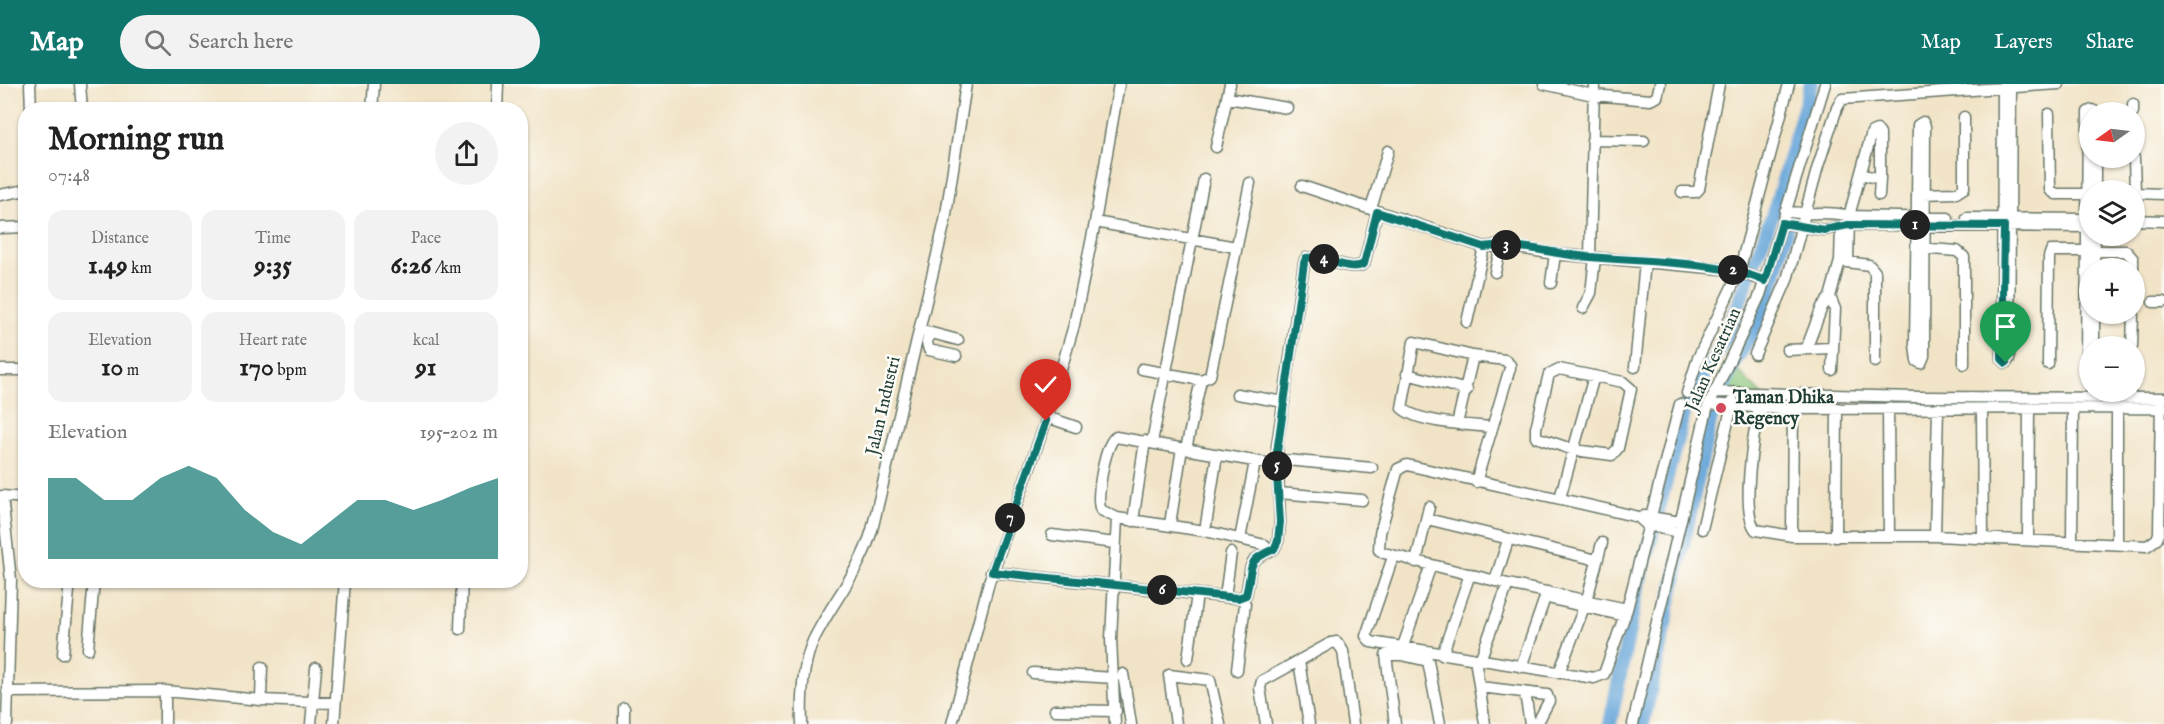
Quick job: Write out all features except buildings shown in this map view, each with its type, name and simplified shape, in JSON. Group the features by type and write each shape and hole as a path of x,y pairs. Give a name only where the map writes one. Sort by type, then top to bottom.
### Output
{"street":[{"path":"30,84 31,102"},
{"path":"80,84 81,102"},
{"path":"373,102 374,84"},
{"path":"497,102 498,84"},
{"name":"Jalan Industri","path":"802,724 801,700 812,644 858,566 868,543 924,332 945,221 966,84"},
{"path":"952,724 992,572 1047,417 1074,325 1095,225 1119,84"},
{"path":"1216,147 1230,84"},
{"path":"1544,84 1650,100 1657,97 1660,84"},
{"path":"1682,192 1696,192 1699,189 1719,84"},
{"path":"1686,393 1698,358 1742,273 1790,84"},
{"name":"Jalan Kesatrian","path":"1633,724 1676,527 1762,280 1793,219 1825,84"},
{"path":"1755,354 1787,280 1793,219 1818,166 1842,99 2059,84"},
{"path":"2006,299 2009,359 2006,363 2002,359 2006,299 2007,87"},
{"path":"1583,308 1591,293 1593,90"},
{"path":"1228,98 1287,108"},
{"path":"2049,114 2050,190 2056,194 2079,193"},
{"path":"1921,194 1956,193 1964,188 1964,117"},
{"path":"1920,316 1921,194 1918,125 1923,122 1925,126 1921,194"},
{"path":"1808,347 1822,307 1830,297 1844,261 1846,223 1872,132 1877,130 1880,134 1879,195"},
{"path":"1593,140 1644,141"},
{"path":"992,572 1225,597 1242,598 1246,595 1253,561 1257,556 1276,547 1279,493 1276,462 1304,263 1306,258 1317,257 1354,267 1364,264 1388,151"},
{"path":"1861,174 1880,179"},
{"path":"1133,521 1204,179"},
{"path":"1142,369 1201,380 1208,378 1212,370 1250,183"},
{"path":"1302,186 1484,247 1501,244 1555,254 1742,273 1762,280"},
{"path":"0,195 18,192"},
{"path":"2145,193 2164,194"},
{"path":"1793,219 1823,212 1846,223"},
{"path":"1793,219 1833,230 1846,223 1921,221 2079,225"},
{"path":"2145,220 2164,220"},
{"path":"1095,225 1236,250"},
{"path":"0,228 18,227"},
{"path":"2145,227 2164,227"},
{"path":"1496,272 1501,244"},
{"path":"2090,246 2090,258"},
{"path":"1467,321 1484,247"},
{"path":"1921,249 1960,252 1964,257 1964,364"},
{"path":"2048,364 2049,256 2051,251 2129,252 2132,258"},
{"path":"2090,251 2092,258"},
{"path":"1551,283 1555,254"},
{"path":"1844,261 1869,265 1875,272 1875,362"},
{"path":"1635,367 1645,262"},
{"path":"1830,297 1834,309 1832,370"},
{"path":"956,357 929,350 924,332 958,340"},
{"path":"1476,482 1492,427 1510,365 1505,360 1473,356 1416,341 1407,374 1402,408 1414,414 1457,424 1492,427"},
{"path":"1787,350 1808,347 1831,348"},
{"path":"1457,424 1467,390 1473,356"},
{"path":"1559,369 1623,382 1631,388 1618,448 1612,455 1574,450 1536,437 1536,428 1549,374 1559,369"},
{"path":"0,370 18,370"},
{"path":"1407,374 1467,390"},
{"path":"1560,498 1593,376"},
{"path":"1170,524 1184,449 1201,380"},
{"path":"1702,529 1723,393 1913,402 2148,402 2163,403 2157,539 2147,546 1935,536 1792,536 1756,530 1749,519 1750,466 1759,408"},
{"path":"1237,394 1284,402"},
{"path":"1789,395 1792,536"},
{"path":"1720,405 1789,409 1888,408 1913,402 1938,408 1982,409 2001,403"},
{"path":"2013,402 2029,409 2117,409 2148,402"},
{"path":"1394,557 1366,636 1371,642 1478,663 1594,678 1604,674 1626,612 1652,521 1680,404"},
{"path":"1836,537 1837,408"},
{"path":"1888,408 1889,536"},
{"path":"1935,536 1938,408"},
{"path":"1982,409 1983,538"},
{"path":"2028,540 2029,409"},
{"path":"2072,541 2073,409"},
{"path":"2117,409 2117,543"},
{"path":"1047,417 1076,427"},
{"path":"1265,545 1170,524 1117,518 1101,510 1098,503 1107,446 1116,437 1255,462 1372,468"},
{"path":"1205,531 1217,455"},
{"path":"1240,539 1255,462"},
{"path":"1626,612 1394,557 1379,550 1395,479 1402,465 1560,498 1676,527"},
{"path":"7,724 4,692 4,642 11,580 1,492 18,496"},
{"path":"1279,493 1362,500"},
{"path":"1416,562 1430,507"},
{"path":"1117,518 1112,639 1118,676 1131,724"},
{"path":"1426,519 1597,560"},
{"path":"1052,535 1115,543"},
{"path":"1495,581 1508,540"},
{"path":"1559,673 1586,603 1602,543"},
{"path":"1225,597 1231,553"},
{"path":"1402,649 1431,566"},
{"path":"1442,655 1470,574"},
{"path":"1485,724 1478,663 1508,584"},
{"path":"63,654 69,588"},
{"path":"88,649 93,588"},
{"path":"334,724 344,588"},
{"path":"460,629 462,588"},
{"path":"1188,659 1197,594"},
{"path":"1521,667 1547,595"},
{"path":"1237,670 1245,604 1242,598"},
{"path":"1266,724 1260,684 1265,679 1331,643 1337,642 1341,646 1353,724"},
{"path":"1395,724 1386,655 1393,654 1428,661 1440,724"},
{"path":"1299,661 1309,724"},
{"path":"261,700 262,667"},
{"path":"311,724 316,668"},
{"path":"1033,673 1118,676"},
{"path":"1176,724 1169,675 1210,680 1220,724"},
{"path":"1116,724 1118,676"},
{"path":"1480,687 1543,694 1549,698 1547,708 1537,724"},
{"path":"4,692 165,691 261,700 335,703"},
{"path":"165,691 165,724"},
{"path":"1525,693 1530,724"},
{"path":"624,708 624,724"},
{"path":"1055,710 1116,711"}],"green space":[{"path":"1730,362 1761,394 1758,419 1708,409"}],"waterway":[{"path":"1610,724 1636,596 1685,408 1726,337 1775,208 1811,84"},
{"path":"1643,724 1711,418 1732,367 1767,306 1791,213"}],"place":[{"name":"Taman Dhika Regency","path":"1721,408"}],"route":[{"path":"1046,421 992,572 1242,598 1246,595 1253,561 1260,554 1274,549 1278,541 1280,508 1276,459 1304,263 1306,258 1317,257 1360,267 1366,258 1377,212 1484,247 1501,244 1555,254 1733,270 1765,281 1782,223 1824,230 1833,230 1848,225 2004,226 2002,362 2006,363"}]}
